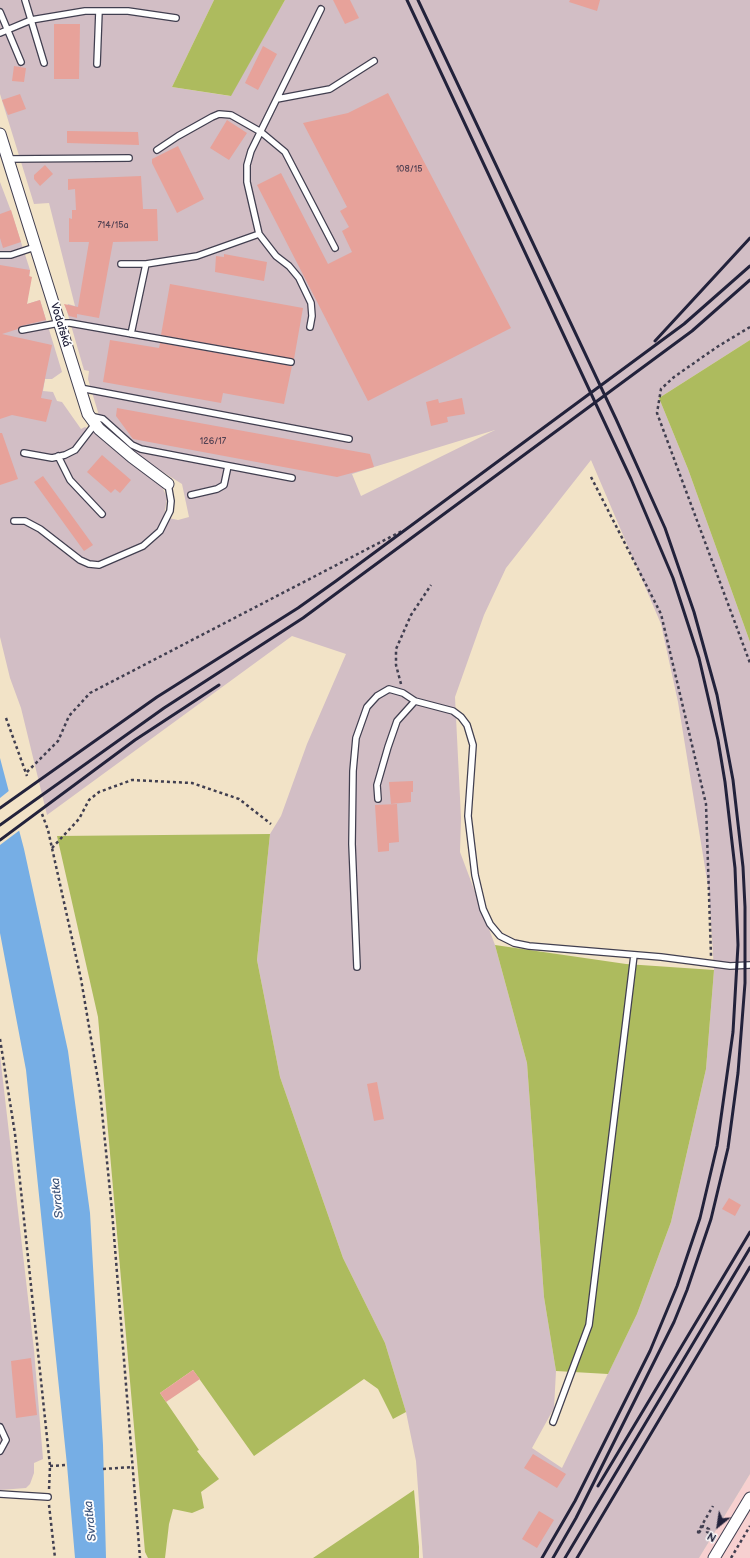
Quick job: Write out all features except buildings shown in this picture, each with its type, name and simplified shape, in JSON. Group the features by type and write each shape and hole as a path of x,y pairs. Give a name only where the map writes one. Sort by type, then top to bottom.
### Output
{"street":[{"name":"Vodařská","path":"0,134 59,323 92,420 132,457 168,484"},
{"path":"714,1558 750,1498"}],"lane":[{"path":"25,0 44,63"},
{"path":"310,328 312,316 311,303 299,278 276,256 259,234 247,182 247,171 251,151 321,8"},
{"path":"0,32 31,20 85,11 128,11 176,18"},
{"path":"97,64 99,11"},
{"path":"0,12 21,62"},
{"path":"277,99 330,89 374,61"},
{"path":"157,150 178,136 219,114 231,116 260,132 285,152 336,248"},
{"path":"8,159 129,158"},
{"path":"121,264 146,264 197,256 259,234"},
{"path":"0,255 11,255 35,247"},
{"path":"131,334 146,264"},
{"path":"22,330 59,323 70,323 291,362"},
{"path":"80,388 349,438"},
{"path":"24,453 52,458 75,450 92,420 104,419 136,448 292,478"},
{"path":"58,456 70,480 102,514"},
{"path":"191,495 224,485 228,466"},
{"path":"14,521 25,521 40,529 80,560 89,564 99,565 143,546 160,531 170,511 171,501 168,484"},
{"path":"358,967 352,844 353,771 356,738 368,707 377,696 389,689 403,693 415,702 453,711 461,717 467,725 473,744 468,816 481,903 494,930 507,940 529,946 634,955 712,965 750,965"},
{"path":"378,798 377,786 397,721 415,702"},
{"path":"553,1422 589,1326 634,955"},
{"path":"0,1428 6,1440 0,1451"},
{"path":"0,1494 48,1497"}],"path":[{"path":"750,327 717,347 674,377 661,389 657,413 750,663"},
{"path":"591,477 661,614 706,804 712,965"},
{"path":"27,772 58,741 69,716 90,693 402,531"},
{"path":"403,693 396,665 396,649 411,615 430,585"},
{"path":"6,718 27,772 27,776"},
{"path":"52,848 79,819 89,800 98,792 132,780 192,783 239,799 271,824"},
{"path":"42,814 52,848 82,979 100,1092 140,1558"},
{"path":"0,1039 15,1134 50,1466 48,1497 55,1558"},
{"path":"50,1466 67,1465"},
{"path":"104,1469 133,1468"},
{"path":"712,1534 707,1532 709,1529 703,1526 700,1533 698,1532 713,1506"},
{"path":"731,1558 750,1526"}],"shaded area":[{"path":"0,0 214,0 172,87 230,96 285,0 750,0 750,340 659,398 688,469 750,642 750,1474 699,1558 423,1558 416,1461 406,1412 385,1343 343,1258 280,1077 257,960 270,834 281,816 307,744 346,654 292,636 47,815 21,708 10,678 0,637 0,182 30,270 27,304 40,300 62,372 52,379 45,379 43,391 53,392 57,401 62,402 81,429 85,427 97,434 161,484 167,498 164,517 178,520 189,517 182,484 134,454 101,422 88,379 89,371 84,370 66,308 68,304 75,306 49,203 34,204 0,94","holes":["495,430 361,496 352,474 374,467","591,460 661,624 678,702 709,892 714,970 706,1069 671,1222 637,1314 562,1468 532,1448 554,1408 556,1371 544,1297 527,1063 495,945 460,852 461,818 455,697 484,615 506,568"]},
{"path":"0,1055 34,1350 43,1459 34,1463 34,1473 30,1484 26,1488 0,1490"},
{"path":"750,1474 750,1558 699,1558"}],"green space":[{"path":"214,0 285,0 231,96 172,87"},
{"path":"750,340 750,642 688,469 659,398"},
{"path":"270,834 257,960 280,1077 343,1258 385,1343 406,1412 393,1419 378,1389 364,1379 254,1456 193,1370 160,1393 199,1450 197,1451 219,1479 201,1492 204,1508 192,1513 173,1509 169,1524 165,1558 148,1558 145,1552 98,1017 57,836"},
{"path":"495,945 626,964 714,970 706,1069 671,1222 637,1314 608,1374 556,1371 544,1297 527,1063"},
{"path":"414,1490 419,1558 313,1558"}],"water":[{"name":"Svratka","path":"0,758 24,849 68,1051 90,1213 103,1445 106,1558 75,1558 67,1465 26,1070 0,933"}],"pier":[{"path":"10,790 20,830 0,845 0,798"}],"railway":[{"path":"407,0 631,479 673,578 699,658 718,740 725,782 735,868 738,945 733,1032 717,1146 700,1218 677,1286 650,1351 575,1501 542,1558"},
{"path":"418,0 616,419 665,528 694,612 717,695 733,780 743,867 745,907 745,983 738,1073 728,1148 711,1219 687,1290 674,1322 576,1518 553,1558"},
{"path":"655,341 750,238"},
{"path":"0,808 157,697 298,608 336,581 684,324 750,266"},
{"path":"0,825 164,708 303,618 692,331 750,280"},
{"path":"0,840 135,740 219,685"},
{"path":"598,1486 750,1232"},
{"path":"565,1558 750,1248"},
{"path":"577,1558 750,1267"}]}
